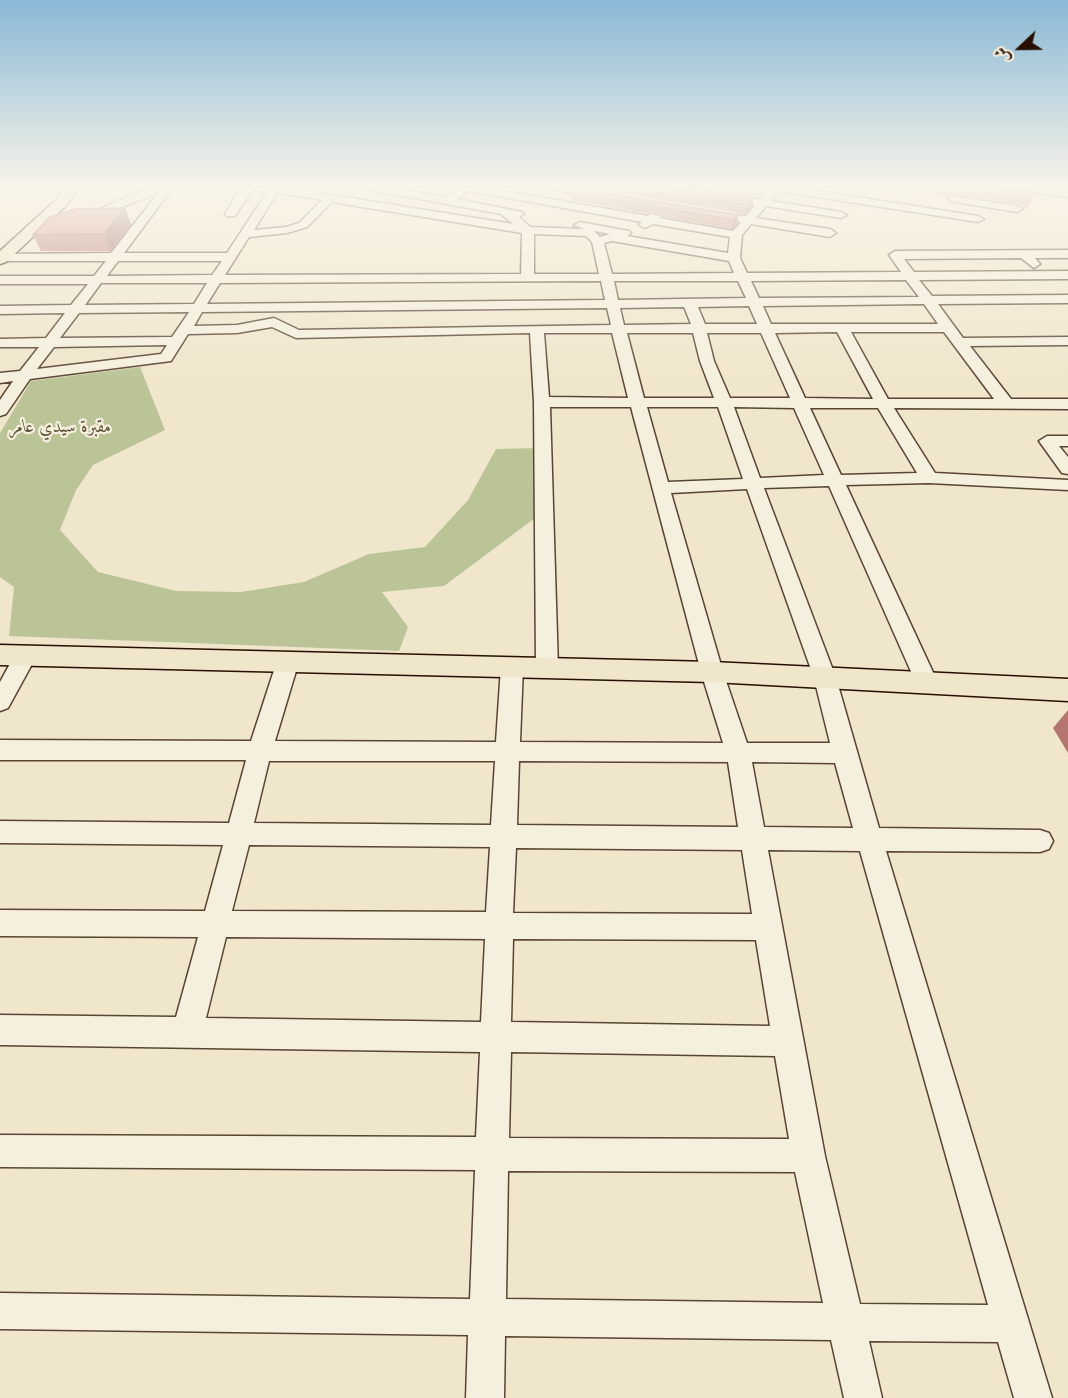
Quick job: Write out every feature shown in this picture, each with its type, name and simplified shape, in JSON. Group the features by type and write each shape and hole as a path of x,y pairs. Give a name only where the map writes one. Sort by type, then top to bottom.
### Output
{"main road":[{"path":"13,655 712,672 1068,690"}],"street":[{"path":"0,411 119,251"},
{"path":"0,378 166,358 235,251"},
{"path":"527,278 528,251"},
{"path":"606,251 607,278 638,404 712,672 738,753 808,1156 864,1398"},
{"path":"688,251 734,258"},
{"path":"735,251 734,258 927,683"},
{"path":"4,253 115,257 231,257"},
{"path":"0,310 1068,299 1024,254"},
{"path":"1007,405 895,255 1068,254"},
{"path":"0,280 1068,275"},
{"path":"244,327 272,277"},
{"path":"289,330 312,277"},
{"path":"689,302 699,328 707,361 726,405 825,678 869,840 1033,1398"},
{"path":"0,343 50,343 180,336 274,322 296,334 619,328 948,328"},
{"path":"842,328 884,405 929,478"},
{"path":"537,329 542,402 547,668"},
{"path":"959,342 1068,341"},
{"path":"542,402 726,405 1068,404"},
{"path":"1068,441 1047,441 1068,469"},
{"path":"661,488 929,478 1068,485"},
{"path":"0,702 13,655"},
{"path":"187,1033 260,751 288,661"},
{"path":"485,1398 502,836 512,667"},
{"path":"0,750 844,753"},
{"path":"0,832 1040,841"},
{"path":"0,923 768,927"},
{"path":"0,1030 788,1041"},
{"path":"0,1152 808,1156"},
{"path":"0,1311 1010,1324"}],"green space":[{"name":"مقبرة سيدي عامر","path":"140,367 165,430 93,465 76,490 60,530 98,572 176,591 241,592 304,582 369,554 425,547 468,500 496,449 541,448 543,512 444,586 382,592 408,627 399,651 9,636 14,587 0,577 0,433 31,381"}]}
